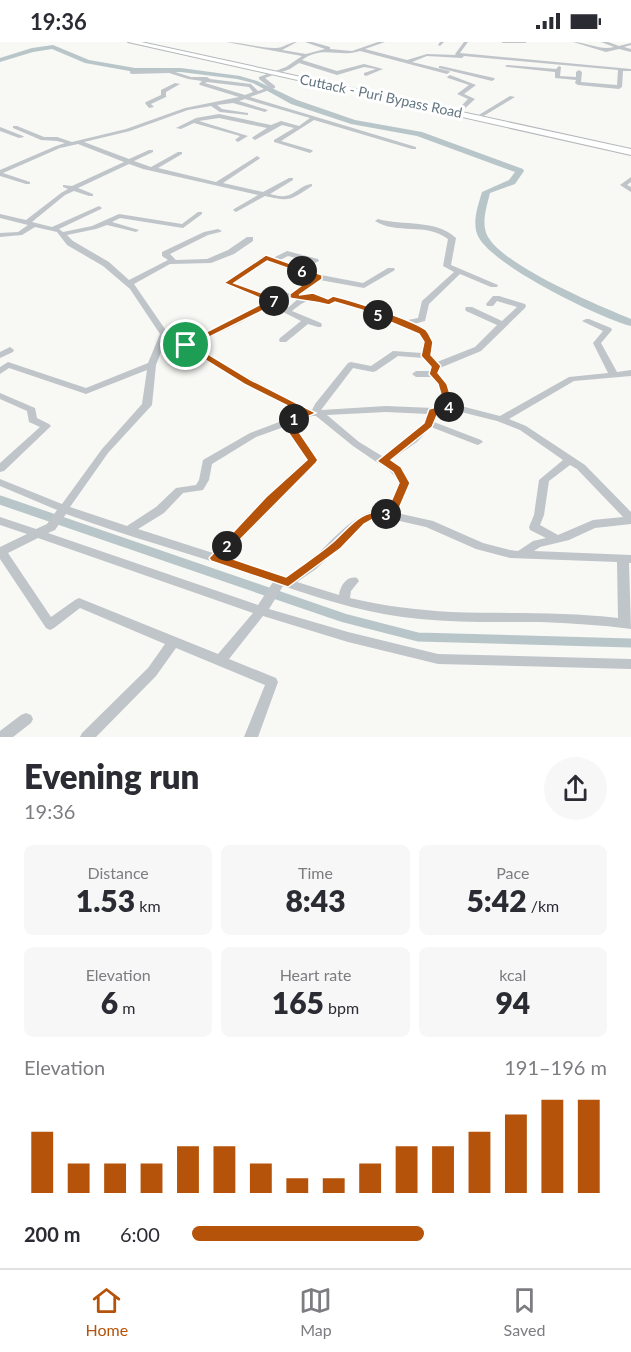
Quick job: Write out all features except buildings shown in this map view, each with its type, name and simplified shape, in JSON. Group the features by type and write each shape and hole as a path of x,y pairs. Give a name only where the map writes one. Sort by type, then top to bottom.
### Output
{"highway":[{"name":"Cuttack - Puri Bypass Road","path":"131,42 459,111 631,151"},
{"name":"Cuttack - Puri Bypass Road","path":"141,42 631,151"}],"street":[{"path":"228,42 306,55"},
{"path":"252,46 257,42"},
{"path":"264,47 274,42"},
{"path":"280,49 296,42"},
{"path":"307,42 352,52 378,42"},
{"path":"466,42 457,54 631,70"},
{"path":"503,42 525,42"},
{"path":"575,42 606,51 631,44"},
{"path":"603,42 631,51"},
{"path":"0,173 75,142 128,130 189,109 233,101 259,93 273,87 261,78 306,55 331,49"},
{"path":"361,50 430,68 473,85 460,94 472,99 459,111"},
{"path":"522,61 526,53"},
{"path":"406,62 427,55 458,58 471,56"},
{"path":"299,60 334,72 364,65 381,69 366,74"},
{"path":"422,66 433,61"},
{"path":"560,64 557,77 578,79"},
{"path":"507,66 558,71"},
{"path":"430,68 440,67 492,79"},
{"path":"515,77 519,67"},
{"path":"579,72 578,83 620,87 621,69"},
{"path":"132,72 169,71 185,77 251,86 259,93"},
{"path":"599,86 601,76"},
{"path":"207,80 202,84 414,148"},
{"path":"151,106 148,103 164,96 162,91 177,84"},
{"path":"480,116 512,97"},
{"path":"233,101 265,110"},
{"path":"213,105 220,110 246,114"},
{"path":"189,109 202,116 197,120"},
{"path":"179,128 197,120 219,116 272,127"},
{"path":"310,152 276,142 313,118"},
{"path":"197,120 245,136 238,140"},
{"path":"255,138 281,123 297,127"},
{"path":"0,126 21,137"},
{"path":"15,127 43,139 75,142 152,169 266,195 286,198 310,185"},
{"path":"13,140 31,134"},
{"path":"0,235 20,234 63,194 151,151"},
{"path":"152,169 180,153"},
{"path":"217,184 257,158"},
{"path":"0,173 28,183"},
{"path":"236,210 291,179"},
{"path":"630,190 624,185 631,179"},
{"path":"65,186 92,195"},
{"path":"53,229 73,217 86,215 99,208"},
{"path":"62,234 94,228 123,216 183,226 200,213"},
{"path":"0,216 53,229 62,234 70,243 106,264 129,283 164,333 247,382 315,413 382,461 389,463 397,470 405,483 391,515"},
{"path":"378,221 428,228 449,235 452,238 447,266 494,285"},
{"path":"105,222 136,230"},
{"path":"174,260 165,254 206,233 218,231"},
{"path":"129,283 174,260 208,261 231,252 250,239"},
{"path":"274,261 287,253 315,261"},
{"path":"274,301 228,283 266,258 319,277 364,286 391,270"},
{"path":"406,324 422,319 425,303 459,271"},
{"path":"293,296 319,277"},
{"path":"186,345 284,294 302,298 313,296 329,302 333,299 423,332 429,342 426,356 442,384 449,407"},
{"path":"302,298 286,312 318,325"},
{"path":"416,374 435,370 478,349 522,306 496,298 490,304"},
{"path":"469,309 503,325"},
{"path":"283,340 307,320"},
{"path":"586,321 608,330 597,343 604,351 614,375"},
{"path":"164,333 152,365 147,405 105,451 63,513 47,530 1,552 50,625 79,603 272,682 249,737"},
{"path":"0,355 10,350"},
{"path":"315,413 351,365 373,369 398,352 426,356"},
{"path":"0,371 8,365 87,391 152,365"},
{"path":"501,420 562,383 582,378 631,373"},
{"path":"0,396 32,410 32,420 46,426 0,469"},
{"path":"128,531 160,510 180,490 199,488 204,480 207,462 253,435 286,422 315,413 386,409 433,411 449,407 469,410 523,428 573,461 631,520"},
{"path":"382,461 403,449 429,423 433,411"},
{"path":"215,558 312,460 286,422"},
{"path":"429,423 478,442"},
{"path":"556,539 534,527 539,515 544,480 567,462 573,461"},
{"path":"0,482 63,513 128,531 215,558 285,581 344,600 391,611 459,618 549,616 628,623 627,559 503,554 446,530 391,515 374,514 360,521 337,545 285,581 219,661"},
{"path":"520,555 537,544 593,524 631,520"},
{"path":"0,521 47,530 268,601 348,637 438,659 631,664"},
{"path":"344,600 345,590 353,581"},
{"path":"87,737 152,672 172,642"},
{"path":"3,737 26,719"}],"waterway":[{"path":"0,60 32,50 53,47 87,62 135,70 181,70 238,77 255,82 294,102 354,122 419,134 520,171 512,182 486,192 480,221 483,237 508,261 528,273 575,298 631,323"},
{"path":"0,500 344,618 418,637 631,643"}],"route":[{"path":"266,258 319,277 293,296 302,298 313,296 329,302 333,299 338,300 365,308 382,317 423,332 429,342 426,356 436,366 434,374 442,384 449,407 433,411 433,417 428,425 415,438 403,449 382,461 389,463 397,470 405,483 398,493 400,495 391,515 374,514 360,521 337,545 288,582 215,558 312,460 286,422 310,413 247,382 186,345 274,301 228,283 266,258"}]}
